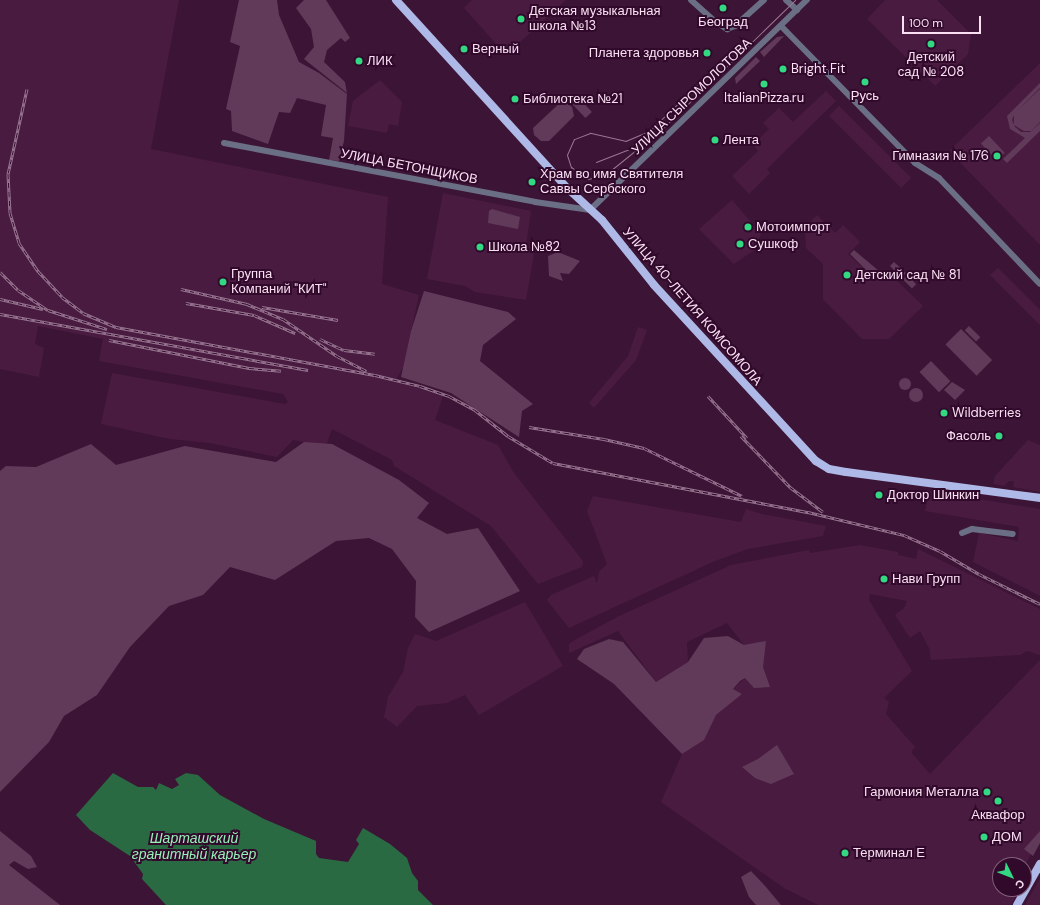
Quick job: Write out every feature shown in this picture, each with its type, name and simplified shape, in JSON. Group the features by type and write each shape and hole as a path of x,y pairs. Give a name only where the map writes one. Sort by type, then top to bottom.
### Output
{"main road":[{"name":"УЛИЦА 40-ЛЕТИЯ КОМСОМОЛА","path":"396,0 555,176 590,210 654,285 816,461 829,469 846,472 1040,498"},
{"path":"1017,905 1040,864"}],"street":[{"path":"691,0 713,20 727,29 736,26 764,0"},
{"path":"786,0 797,10"},
{"name":"УЛИЦА СЫРОМОЛОТОВА","path":"590,210 782,26 807,0"},
{"path":"782,26 915,164 939,178 1040,284"},
{"name":"УЛИЦА БЕТОНЩИКОВ","path":"224,143 535,202 590,210"},
{"path":"962,533 972,529 1013,534"}],"shaded area":[{"path":"0,0 179,0 151,149 388,197 382,284 419,295 403,368 395,381 443,396 435,420 498,445 514,473 583,561 582,567 538,584 491,526 394,466 392,460 332,429 326,446 293,440 277,457 210,443 170,439 101,424 112,373 285,404 288,402 283,394 99,361 103,339 38,326 35,344 44,348 39,377 0,369"},
{"path":"239,0 277,0 279,15 299,62 319,73 347,94 344,141 339,161 329,160 333,138 321,136 326,105 297,98 290,113 279,112 268,144 232,131 231,111 226,109 240,46 230,42"},
{"path":"304,0 326,0 350,38 345,42 341,38 327,50 324,62 345,82 347,93 304,59 314,47 311,29 296,8"},
{"path":"472,0 566,0 506,55 464,8"},
{"name":"Детский сад № 208","path":"885,0 937,0 971,34 968,54 935,86 867,19"},
{"path":"784,36 764,57 760,52 777,37"},
{"path":"756,57 760,61 736,84 735,78"},
{"name":"Гимназия № 176","path":"1040,63 1040,244 1039,244 949,151"},
{"path":"380,80 402,102 398,126 389,124 387,133 348,126 353,101"},
{"path":"1040,83 1040,88 1015,113 1040,89 1040,122 1031,131 1024,131 1014,125 1021,132 1030,132 1040,123 1040,131 1007,163 1003,159 1025,138 1010,129 1007,116"},
{"path":"826,91 836,101 767,169 770,173 749,194 732,176 758,151 753,145 769,129 763,123 779,108 793,122"},
{"path":"579,98 592,112 585,118 572,104"},
{"path":"563,100 572,107 574,116 549,141 541,141 534,135 533,128"},
{"path":"839,106 911,178 901,188 829,116"},
{"path":"989,136 1005,153 997,160 981,144"},
{"name":"Школа №82","path":"443,193 531,211 526,246 535,248 526,300 475,292 465,286 427,279"},
{"path":"732,200 761,234 753,251 734,264 699,229"},
{"path":"492,209 520,217 518,229 488,223 489,211"},
{"name":"Детский сад № 81","path":"817,215 835,233 843,225 860,242 848,254 874,279 883,271 887,271 923,306 889,339 862,339 823,299 823,264 806,248 805,227"},
{"path":"854,250 879,271 873,277 850,254"},
{"path":"558,252 580,261 569,274 560,273 563,281 549,276 548,256"},
{"path":"894,262 906,273 902,278 890,266"},
{"path":"998,268 1040,310 1040,325 990,275"},
{"path":"907,275 916,284 912,288 903,279"},
{"path":"424,291 508,312 516,319 483,345 480,361 533,404 522,411 519,437 451,393 401,377 411,331"},
{"path":"969,326 980,337 976,342 965,330"},
{"path":"638,327 647,330 636,360 594,408 589,403 628,356"},
{"path":"961,329 992,360 977,376 945,345"},
{"path":"931,361 950,381 939,392 919,372"},
{"path":"903,378 907,378 911,384 907,390 903,390 899,386 899,382"},
{"path":"952,382 965,390 955,400 944,390"},
{"path":"916,388 921,390 923,395 921,400 916,402 911,400 909,395 911,390"},
{"path":"1028,440 1040,445 1040,492 1013,487 1014,481 1009,481 1004,486 993,484 995,476"},
{"path":"304,442 332,444 399,480 429,503 417,518 447,534 478,528 520,591 429,632 415,617 416,581 392,549 369,538 336,541 275,580 230,567 203,595 169,606 130,647 97,695 64,716 49,742 0,792 0,471 6,466 36,467 91,444 116,465 185,446 276,462"},
{"path":"929,491 1040,509 1040,596 973,562 979,533 1018,541 1019,527 925,511"},
{"path":"593,496 741,522 746,509 762,514 826,526 823,536 748,549 715,561 569,628 547,600 551,595 594,576 597,583 599,572 607,564 587,511"},
{"path":"860,545 898,552 898,555 916,559 918,549 1040,609 1040,655 1027,651 1020,655 931,660 929,648 920,631 910,638 895,615 904,608 907,601 870,594 869,600 912,671 884,698 889,702 886,714 915,747 911,752 930,774 1040,660 1040,838 1030,857 992,857 992,897 1016,897 1011,905 818,905 784,888 661,802 682,754 703,740 716,715 742,694 733,689 745,678 744,645 727,623 687,642 688,662 656,682 618,631 569,653 569,644 573,641 617,617 731,565 809,550 810,553"},
{"path":"525,602 563,666 479,715 465,695 447,703 417,706 397,727 384,717 388,697 403,672 408,648 415,634 436,641"},
{"path":"728,636 744,645 766,641 763,667 770,687 754,688 745,678 740,681 733,689 742,694 716,715 704,740 682,754 614,684 577,659 584,649 609,639 623,642 656,682 688,662 704,638"},
{"path":"777,745 794,774 771,784 755,778 742,767 758,759"},
{"path":"0,831 31,856 37,867 28,869 14,861 9,865 60,905 0,905"},
{"path":"1040,831 1040,843 1033,856 1024,849"},
{"path":"751,871 781,905 756,905 749,897 741,877"},
{"path":"1040,878 1040,905 1025,905 1029,897 1032,897 1032,892"}],"water":[{"name":"Шарташский гранитный карьер","path":"113,773 138,787 153,787 156,790 159,783 172,789 179,785 175,779 186,773 198,775 220,795 264,819 316,841 316,854 319,858 348,862 359,844 356,840 363,828 390,844 407,858 412,873 418,881 418,890 433,905 166,905 142,879 143,874 130,856 90,830 76,815"}],"tram line":[{"path":"728,56 649,131 626,141 590,133 574,139 567,155 571,167 588,179 605,175 663,128 795,0"},
{"path":"596,162 637,146"}],"railway":[{"path":"27,89 8,174 10,213 19,243 38,271 62,297 83,313 116,327 375,375 420,386 449,396 475,410 508,436 553,463 808,512 904,535 940,551 979,574 1040,604"},
{"path":"0,272 18,290 48,310 107,329"},
{"path":"181,289 247,304 283,319 337,356 366,371"},
{"path":"0,299 43,309"},
{"path":"186,303 254,315 295,333"},
{"path":"262,307 338,320"},
{"path":"0,314 308,370"},
{"path":"320,339 344,350 375,354"},
{"path":"109,340 249,368 281,371"},
{"path":"708,396 747,438"},
{"path":"529,427 604,439 644,448 742,496"},
{"path":"741,436 790,487 823,512"}],"place":[{"name":"Београд","path":"723,8"},
{"name":"Детская музыкальная школа №13","path":"521,19"},
{"name":"Детский сад № 208","path":"931,44"},
{"name":"Верный","path":"464,49"},
{"name":"Планета здоровья","path":"707,53"},
{"name":"ЛИК","path":"359,61"},
{"name":"Bright Fit","path":"783,69"},
{"name":"Русь","path":"865,82"},
{"name":"ItalianPizza.ru","path":"764,84"},
{"name":"Библиотека №21","path":"515,99"},
{"name":"Лента","path":"715,140"},
{"name":"Гимназия № 176","path":"997,156"},
{"name":"Храм во имя Святителя Саввы Сербского","path":"532,182"},
{"name":"Мотоимпорт","path":"748,227"},
{"name":"Сушкоф","path":"740,244"},
{"name":"Школа №82","path":"480,247"},
{"name":"Детский сад № 81","path":"847,275"},
{"name":"Группа Компаний \"КИТ\"","path":"223,282"},
{"name":"Wildberries","path":"944,413"},
{"name":"Фасоль","path":"999,436"},
{"name":"Доктор Шинкин","path":"879,495"},
{"name":"Нави Групп","path":"884,579"},
{"name":"Гармония Металла","path":"987,792"},
{"name":"Аквафор","path":"998,801"},
{"name":"ДОМ","path":"984,837"},
{"name":"Терминал Е","path":"845,853"}]}
